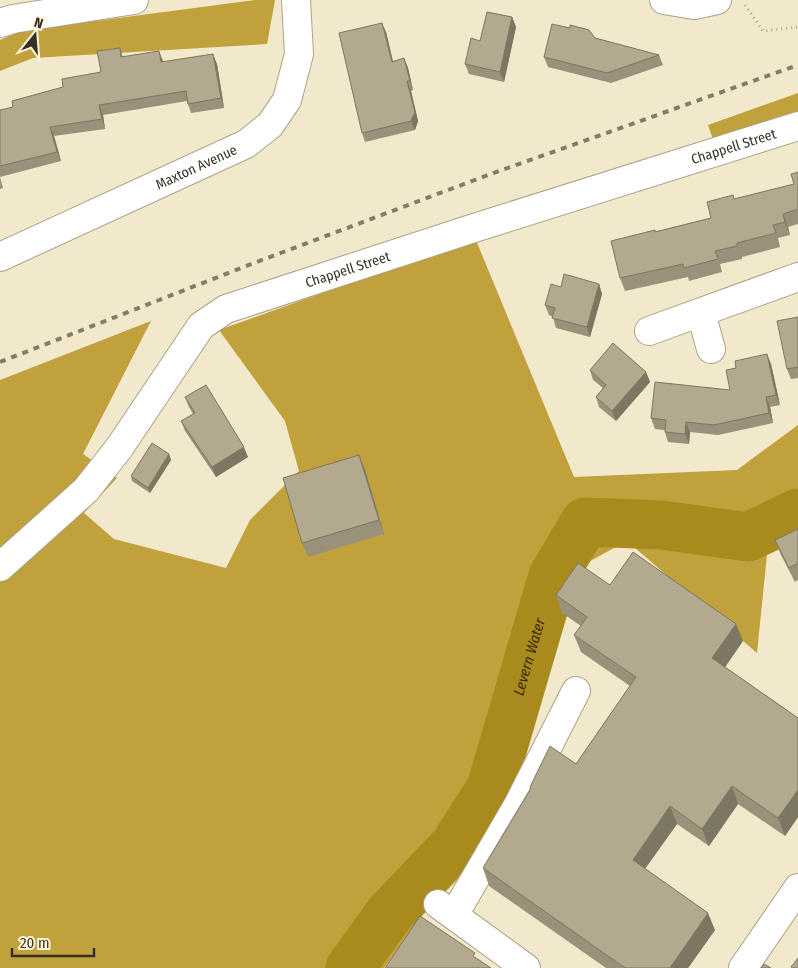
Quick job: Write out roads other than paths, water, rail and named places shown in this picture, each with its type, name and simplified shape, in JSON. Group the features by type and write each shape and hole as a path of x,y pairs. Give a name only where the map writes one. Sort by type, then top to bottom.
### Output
{"street":[{"path":"0,23 13,19 134,0"},
{"name":"Maxton Avenue","path":"0,257 246,144 270,125 287,100 299,54 296,0"},
{"path":"664,0 705,2"},
{"name":"Chappell Street","path":"0,567 86,490 119,448 201,326 226,309 480,226 798,126"},
{"path":"650,331 798,277"},
{"path":"701,312 710,349"},
{"path":"526,968 446,910 518,805 576,691"},
{"path":"743,968 798,888"}],"waterway":[{"name":"Levern Water","path":"350,968 390,913 454,846 491,788 553,576 585,522 662,525 748,537 798,513"}],"railway":[{"path":"0,362 254,263 488,175 798,65"}]}
